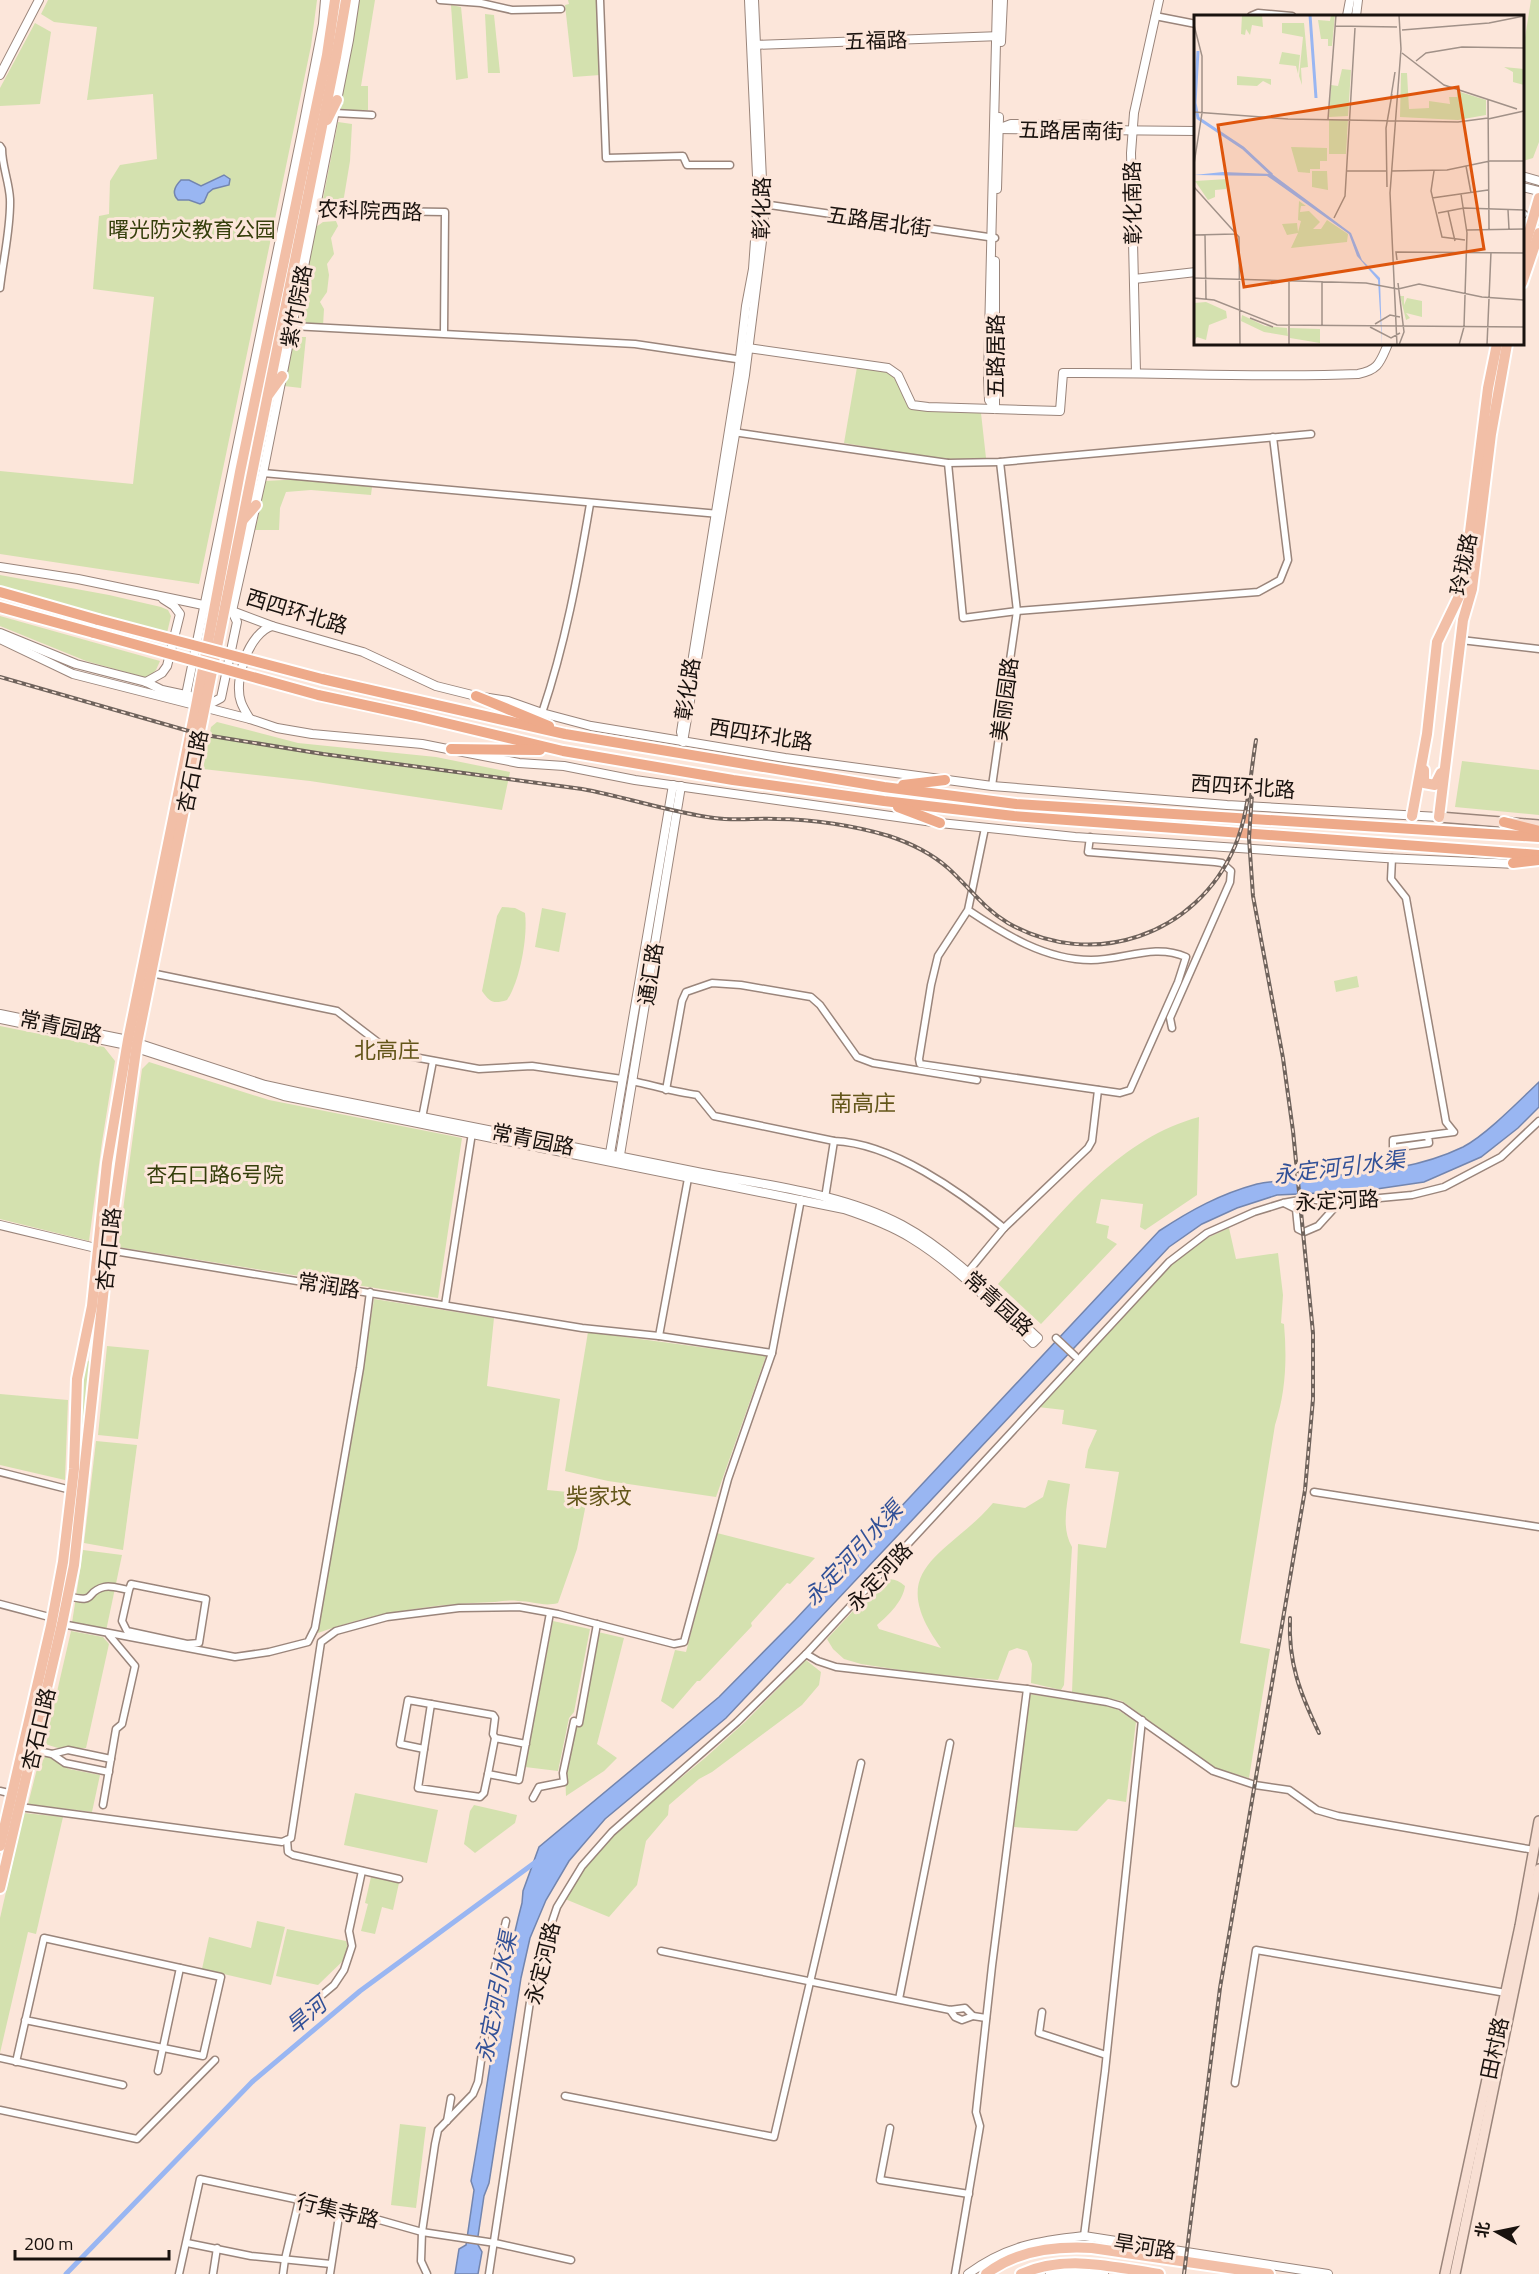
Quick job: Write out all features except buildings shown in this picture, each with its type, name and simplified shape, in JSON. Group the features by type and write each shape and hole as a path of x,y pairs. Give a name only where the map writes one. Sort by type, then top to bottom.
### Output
{"highway":[{"name":"西四环北路","path":"0,592 322,679 565,734 884,788 1016,804 1539,837"},
{"path":"0,608 318,695 563,751 733,780 1014,816 1539,855"},
{"path":"476,696 537,720 565,734"},
{"path":"450,749 563,751"},
{"path":"884,788 945,780"},
{"path":"884,801 940,823"},
{"path":"1504,822 1539,831"},
{"path":"1513,864 1539,860"}],"main road":[{"name":"紫竹院路","path":"219,608 242,520 267,396 335,0"},
{"name":"紫竹院路","path":"219,608 273,317 321,131 346,0"},
{"path":"321,131 337,100"},
{"path":"1524,249 1539,198"},
{"path":"1524,277 1539,233"},
{"path":"260,333 273,317"},
{"name":"玲珑路","path":"1412,816 1427,734 1437,642 1463,588 1488,388 1497,345"},
{"name":"玲珑路","path":"1439,817 1463,620 1472,590 1491,434 1506,345"},
{"path":"267,396 282,376"},
{"path":"242,520 256,505"},
{"name":"杏石口路","path":"0,1888 74,1565 91,1420 107,1163 219,608"},
{"name":"杏石口路","path":"132,1044 151,973 199,703"},
{"path":"1427,734 1424,783 1435,785 1438,782 1446,759"},
{"name":"西四环北路","path":"1439,817 1539,825"},
{"name":"杏石口路","path":"0,1846 53,1618 63,1562 71,1490 77,1379 103,1250"},
{"name":"田村路","path":"1445,2274 1537,1851 1539,1821"},
{"name":"田村路","path":"1455,2274 1539,1869"},
{"name":"旱河路","path":"986,2274 1016,2258 1040,2251 1069,2247 1111,2250 1269,2274"},
{"name":"旱河路","path":"1022,2274 1033,2269 1067,2263 1090,2263 1159,2274"}],"street":[{"path":"0,67 34,0"},
{"path":"0,75 39,0"},
{"name":"紫竹院路","path":"219,608 256,505 292,326 301,208 325,0"},
{"name":"紫竹院路","path":"219,608 260,333 334,113 355,0"},
{"path":"442,0 476,1 512,10 561,9"},
{"path":"600,0 606,158 683,156 687,165 730,165"},
{"name":"彰化路","path":"743,360 748,348 764,225 749,0"},
{"name":"彰化路","path":"683,742 743,360 757,225 754,0"},
{"name":"五路居路","path":"995,409 993,237 999,36 997,0"},
{"name":"五路居路","path":"999,36 1003,0"},
{"name":"彰化南路","path":"1136,373 1132,126 1158,0"},
{"path":"1347,15 1350,0"},
{"path":"1356,15 1358,0"},
{"path":"1253,15 1258,12 1284,15"},
{"path":"1155,16 1194,24"},
{"name":"五福路","path":"753,45 999,36"},
{"path":"334,113 372,115"},
{"name":"五路居南街","path":"997,129 1011,124 1194,129"},
{"name":"五路居南街","path":"997,129 1194,129"},
{"path":"0,146 9,178 10,203 0,288"},
{"path":"1524,177 1539,181"},
{"path":"1524,187 1539,191"},
{"name":"五路居北街","path":"764,204 993,237"},
{"name":"农科院西路","path":"301,208 445,212 444,333"},
{"path":"1134,279 1194,272"},
{"path":"292,326 635,344 743,360"},
{"path":"748,348 888,368 898,375 912,405 1060,411 1064,373 1266,376 1358,374 1371,372 1380,363 1388,345"},
{"path":"731,432 948,463 1000,462 1311,434"},
{"path":"948,463 963,618 1017,611 1258,592 1280,580 1288,560 1273,437"},
{"name":"美丽园路","path":"992,786 1017,611 1000,462"},
{"path":"263,473 718,514"},
{"path":"542,713 557,669 574,597 590,504"},
{"name":"西四环北路","path":"0,567 78,579 219,608 363,652 436,686 508,701 583,725 785,759 992,786 1216,805 1439,817"},
{"path":"146,682 162,673 167,666 180,614 174,606 158,596"},
{"path":"134,689 162,690 186,695 199,703 221,698 237,622 219,608 186,695"},
{"path":"250,719 239,694 243,666 250,646 258,634 272,626"},
{"path":"0,633 76,664 146,682 162,690"},
{"path":"0,639 73,674 199,703 277,728 312,734 422,744 519,763 564,766 677,786 986,828 1392,858 1539,866"},
{"path":"1461,640 1539,649"},
{"name":"通汇路","path":"609,1157 677,786"},
{"name":"通汇路","path":"619,1159 677,786"},
{"path":"968,910 1007,936 1063,956 1091,960 1172,950 1186,957 1178,982 1130,1090 1120,1094 920,1064 929,996 938,956 968,910 986,828"},
{"path":"1090,837 1088,852 1215,862 1222,863 1231,871 1230,882 1170,1018 1172,1028"},
{"path":"1392,858 1391,879 1407,898 1446,1122 1454,1132 1393,1140 1393,1148 1429,1143 1428,1136"},
{"path":"151,973 337,1011 392,1053 479,1069 532,1066 622,1079"},
{"path":"666,1090 682,1001 686,992 712,983 741,985 811,997 820,1005 857,1057 873,1063 977,1080"},
{"name":"常青园路","path":"0,1014 132,1044 265,1085 609,1157 825,1198 870,1212 903,1226 927,1241 967,1273 1038,1338 1033,1343 969,1283 929,1250 868,1217 844,1209 689,1173"},
{"name":"常青园路","path":"0,1019 132,1044 268,1092 472,1133 609,1157"},
{"path":"422,1118 433,1061"},
{"path":"632,1081 697,1095 714,1116 834,1141 849,1142 902,1160 972,1201 1004,1228"},
{"path":"967,1273 1004,1228 1089,1148 1092,1141 1098,1090"},
{"name":"永定河路","path":"489,2274 534,1975 557,1907 582,1866 612,1832 737,1722 807,1654 1169,1262 1207,1233 1254,1212 1283,1203 1305,1199 1345,1202 1412,1195 1444,1187 1501,1157 1539,1121"},
{"path":"446,1305 472,1133"},
{"path":"825,1198 834,1141"},
{"path":"659,1336 689,1173"},
{"path":"20,1807 282,1842 291,1838 321,1642 336,1631 387,1617 459,1608 519,1606 674,1644 684,1642 728,1479 772,1353 801,1199"},
{"path":"1283,1203 1296,1209 1298,1229 1304,1232 1318,1226 1336,1205 1345,1202"},
{"name":"常润路","path":"0,1225 103,1250 582,1328 659,1336 772,1353"},
{"path":"195,1647 199,1644 206,1599 130,1584 122,1622 127,1631 235,1657 269,1652 308,1642 311,1637 315,1628 360,1368 370,1292"},
{"path":"1056,1338 1075,1356"},
{"path":"0,1472 71,1490"},
{"path":"1314,1492 1539,1527"},
{"path":"68,1596 83,1600 89,1598 101,1587 110,1586 129,1590"},
{"path":"0,1604 53,1618"},
{"path":"488,1774 519,1780 550,1613"},
{"path":"62,1624 109,1635 195,1647"},
{"path":"533,1798 539,1787 564,1782 563,1773 574,1721 579,1723 597,1624"},
{"path":"103,1805 116,1729 122,1724 135,1666 109,1635"},
{"path":"311,1637 321,1642"},
{"path":"807,1654 818,1661 836,1667 1027,1689 1107,1702 1121,1706 1213,1771 1255,1785 1289,1790 1317,1810 1338,1816 1537,1851"},
{"path":"955,2274 980,2126 976,2112 986,2018 1027,1689"},
{"path":"424,1749 400,1744 408,1700 431,1704 493,1715 495,1738 484,1793 480,1797 418,1788 431,1704"},
{"path":"1084,2236 1142,1720"},
{"path":"495,1738 526,1744"},
{"path":"899,1999 950,1743"},
{"path":"33,1750 52,1754 65,1762 109,1772"},
{"path":"52,1754 68,1750 111,1759"},
{"path":"565,2096 774,2136 812,1982 861,1763"},
{"path":"0,1791 13,1794"},
{"path":"287,1840 288,1852 293,1855 399,1879"},
{"path":"322,1995 334,1985 345,1970 352,1946 349,1931 362,1871"},
{"path":"427,2274 421,2261 422,2232 438,2130 473,2094 478,2082 494,1976 506,1921"},
{"path":"16,2062 44,1938 221,1977 203,2056 26,2020"},
{"path":"1235,2083 1256,1950 1506,1993"},
{"path":"661,1951 950,2010 965,2008 973,2016"},
{"path":"158,2071 180,1968"},
{"path":"950,2010 955,2017 962,2020 973,2016 986,2018"},
{"path":"1042,2012 1039,2033 1106,2055"},
{"path":"0,2058 123,2085"},
{"path":"0,2110 137,2139 215,2061"},
{"path":"447,2121 451,2098"},
{"path":"890,2128 880,2180 969,2194"},
{"name":"行集寺路","path":"179,2274 200,2179 337,2208 422,2232 495,2243 571,2260"},
{"path":"283,2274 299,2200"},
{"path":"330,2274 339,2216 337,2208"},
{"name":"旱河路","path":"968,2274 987,2260 1016,2247 1043,2240 1084,2236 1325,2274"},
{"path":"187,2243 251,2256 331,2264"},
{"path":"213,2274 217,2248"},
{"name":"旱河路","path":"1050,2274 1084,2271 1104,2274"}],"green space":[{"name":"曙光防灾教育公园","path":"48,0 317,0 311,46 199,584 0,554 0,471 133,484 154,297 93,289 99,216 109,214 110,181 120,165 157,159 153,94 87,100 97,27 54,22 41,14"},
{"path":"355,0 375,0 361,86 368,86 368,110 340,112"},
{"path":"568,0 598,0 600,75 573,77 565,5 569,4"},
{"path":"1531,0 1539,0 1539,142 1533,158 1524,161 1524,44"},
{"path":"451,5 461,7 468,78 456,80"},
{"path":"485,14 494,15 500,73 488,73"},
{"path":"35,23 51,32 40,104 0,106 0,88"},
{"path":"338,122 352,124 350,161 342,209 321,209"},
{"path":"336,221 338,226 331,238 334,254 327,264 329,275 327,292 320,302 324,309 323,326 298,325 316,227 323,222"},
{"path":"295,337 306,337 301,388 284,386"},
{"path":"857,367 880,370 892,375 908,407 934,411 981,413 986,458 944,460 844,443"},
{"path":"303,479 372,487 371,495 311,490 286,492 280,508 279,530 252,530 253,524 257,523 265,481"},
{"path":"0,575 161,607 168,610 171,616 167,633 0,586"},
{"path":"0,616 160,661 156,670 148,678 86,661 0,626"},
{"path":"217,722 298,743 436,757 510,772 502,810 310,781 203,769 211,727"},
{"path":"1462,761 1539,770 1539,815 1455,807"},
{"path":"502,907 515,908 525,913 526,923 522,958 516,982 507,1000 495,1002 487,998 482,991 497,916"},
{"path":"542,908 566,913 559,952 535,947"},
{"path":"1357,976 1359,987 1336,992 1334,981"},
{"path":"0,1026 104,1047 115,1061 89,1241 0,1219"},
{"name":"杏石口路6号院","path":"149,1062 269,1100 462,1138 438,1298 118,1247 142,1069"},
{"path":"1199,1117 1197,1195 1145,1230 1140,1227 1143,1204 1101,1199 1096,1223 1109,1226 1107,1238 1117,1244 1041,1324 998,1284 1064,1210 1113,1163 1139,1144 1168,1128"},
{"path":"1229,1228 1236,1259 1278,1253 1283,1295 1281,1323 1284,1324 1285,1349 1285,1375 1240,1643 1270,1649 1249,1778 1214,1768 1122,1701 1072,1692 1078,1544 1106,1548 1119,1472 1085,1468 1088,1450 1097,1430 1062,1424 1064,1410 1038,1407 1172,1264 1207,1238"},
{"path":"374,1299 494,1318 487,1386 560,1399 547,1490 588,1494 577,1549 558,1603 509,1601 427,1607 383,1614 318,1633"},
{"path":"588,1332 766,1356 716,1497 608,1481 565,1471"},
{"path":"107,1346 149,1350 138,1439 98,1435"},
{"path":"87,1360 91,1363 81,1452 77,1453 79,1397"},
{"path":"0,1394 68,1400 65,1480 0,1465"},
{"path":"96,1441 137,1445 123,1550 84,1543"},
{"path":"1048,1480 1070,1484 1066,1524 1072,1547 1064,1685 1061,1690 1031,1683 1032,1664 1027,1651 1017,1648 1009,1651 998,1680 920,1673 861,1664 844,1659 833,1649 827,1639 879,1583 889,1579 899,1581 905,1586 904,1592 891,1612 877,1625 879,1629 941,1648 924,1621 918,1599 920,1580 928,1565 993,1503 1025,1508 1043,1497"},
{"path":"717,1533 815,1558 790,1584 787,1583 751,1623 752,1626 700,1681 697,1681 673,1709 661,1701 675,1650 686,1652"},
{"path":"83,1550 122,1555 106,1631 72,1623"},
{"path":"553,1621 590,1629 574,1712 569,1718 558,1771 525,1767"},
{"path":"71,1631 103,1637 109,1644 86,1748 58,1748 45,1744"},
{"path":"598,1632 624,1638 597,1744 617,1758 604,1771 566,1796 565,1772 575,1724 580,1725"},
{"path":"806,1660 821,1672 819,1685 802,1705 712,1772 699,1779 669,1805 668,1815 646,1841 637,1885 609,1917 565,1899 586,1866 621,1827 745,1722"},
{"path":"1029,1694 1114,1707 1136,1722 1126,1802 1108,1799 1077,1831 1012,1827"},
{"path":"40,1757 49,1757 69,1769 100,1775 92,1812 28,1804"},
{"path":"355,1793 438,1810 427,1863 344,1845"},
{"path":"474,1805 517,1815 515,1823 475,1853 464,1844 470,1811"},
{"path":"24,1813 63,1817 36,1934 28,1932 0,2053 0,1918"},
{"path":"371,1877 399,1883 393,1910 382,1907 375,1934 361,1931 368,1904 365,1903"},
{"path":"257,1921 285,1927 271,1985 202,1969 209,1937 251,1948"},
{"path":"287,1929 346,1941 350,1954 318,1985 276,1976"},
{"path":"400,2124 426,2127 416,2208 391,2205"}],"water":[{"path":"224,175 230,179 229,185 213,189 200,204 189,200 178,200 175,195 176,187 181,180 189,180 201,186"},
{"path":"1539,1082 1539,1107 1518,1128 1481,1157 1424,1182 1363,1191 1277,1195 1237,1208 1202,1224 1169,1247 726,1718 605,1819 569,1861 546,1900 530,1938 521,1978 489,2183 484,2196 477,2243 482,2252 478,2274 455,2274 459,2249 466,2245 474,2190 471,2181 506,1972 523,1891 539,1847 719,1697 795,1620 1159,1231 1206,1203 1257,1184 1402,1167 1443,1156 1472,1142"}],"waterway":[{"name":"旱河","path":"66,2274 252,2082 360,1991 537,1861"}],"railway":[{"path":"0,677 199,734 323,754 582,789 714,818 805,820 876,832 905,842 935,858 991,911 1008,923 1040,937 1074,944 1107,943 1139,936 1169,923 1195,903 1218,877 1240,833 1256,740"},
{"path":"1184,2274 1220,1988 1305,1490 1313,1399 1313,1333 1293,1131 1283,1058 1253,896 1249,838 1252,794"},
{"path":"1290,1618 1293,1664 1306,1704 1319,1733"}],"district":[{"name":"北高庄","path":"387,1050"},
{"name":"南高庄","path":"863,1103"},
{"name":"柴家坟","path":"599,1496"}],"water label":[{"name":"永定河引水渠","path":"1339,1167"},
{"name":"永定河引水渠","path":"853,1553"},
{"name":"永定河引水渠","path":"496,1997"}]}
